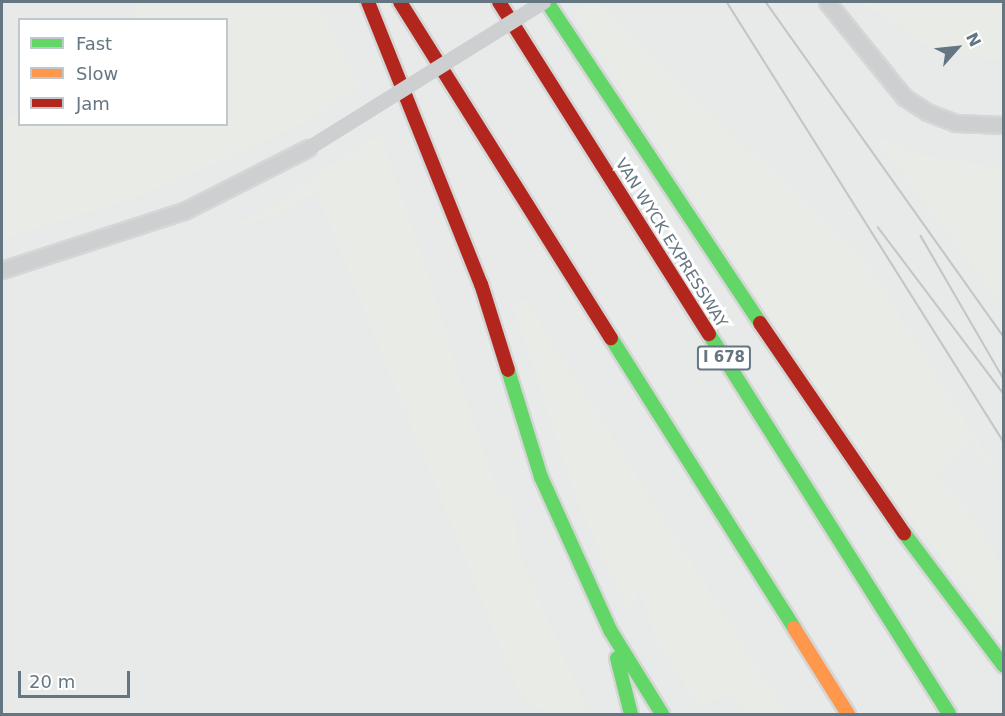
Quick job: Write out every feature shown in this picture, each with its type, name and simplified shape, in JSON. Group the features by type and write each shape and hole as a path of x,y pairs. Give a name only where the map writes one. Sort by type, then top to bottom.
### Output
{"highway":[{"path":"368,2 481,284 542,477 610,630 662,714"},
{"path":"400,2 848,714"},
{"name":"VAN WYCK EXPRESSWAY","path":"500,2 949,714"},
{"path":"545,2 864,480 1004,666"},
{"path":"610,630 631,714"}],"lane":[{"path":"2,270 184,211 308,148 545,2"},
{"path":"827,2 904,97 927,112 954,123 1004,125"}],"shaded area":[{"path":"2,2 1003,2 1003,714 2,714"},
{"path":"142,2 316,2 360,87 296,127 151,192 2,240 2,122 18,112 18,126 228,126 228,18 131,18"},
{"path":"596,2 863,258 1003,481 1003,487 971,441 937,476 973,517 1003,567 1003,635 858,453 574,13"},
{"path":"861,2 1003,2 1003,57 994,61 929,47"},
{"path":"871,133 922,155 1003,168 1003,307"},
{"path":"380,134 425,263 473,421 501,498 512,497 520,556 590,714 549,714 521,698 316,192 280,214 199,240 268,210 322,170"},
{"path":"517,297 526,300 787,714 748,714 731,691 700,709 657,641 640,590 628,612 577,502 513,306"}],"tram line":[{"path":"727,2 1004,442"},
{"path":"766,2 1004,337"},
{"path":"878,227 1004,394"},
{"path":"921,236 1004,379"}],"traffic: fast":[{"path":"547,2 760,323"},
{"path":"709,334 949,714"},
{"path":"611,338 794,628"},
{"path":"508,370 541,477 610,630 662,714"},
{"path":"904,533 1004,666"},
{"path":"617,658 631,714"}],"traffic: slow":[{"path":"794,628 848,714"}],"traffic: jam":[{"path":"368,2 481,284 508,370"},
{"path":"400,2 611,338"},
{"path":"499,2 709,334"},
{"path":"760,323 904,533"}]}
